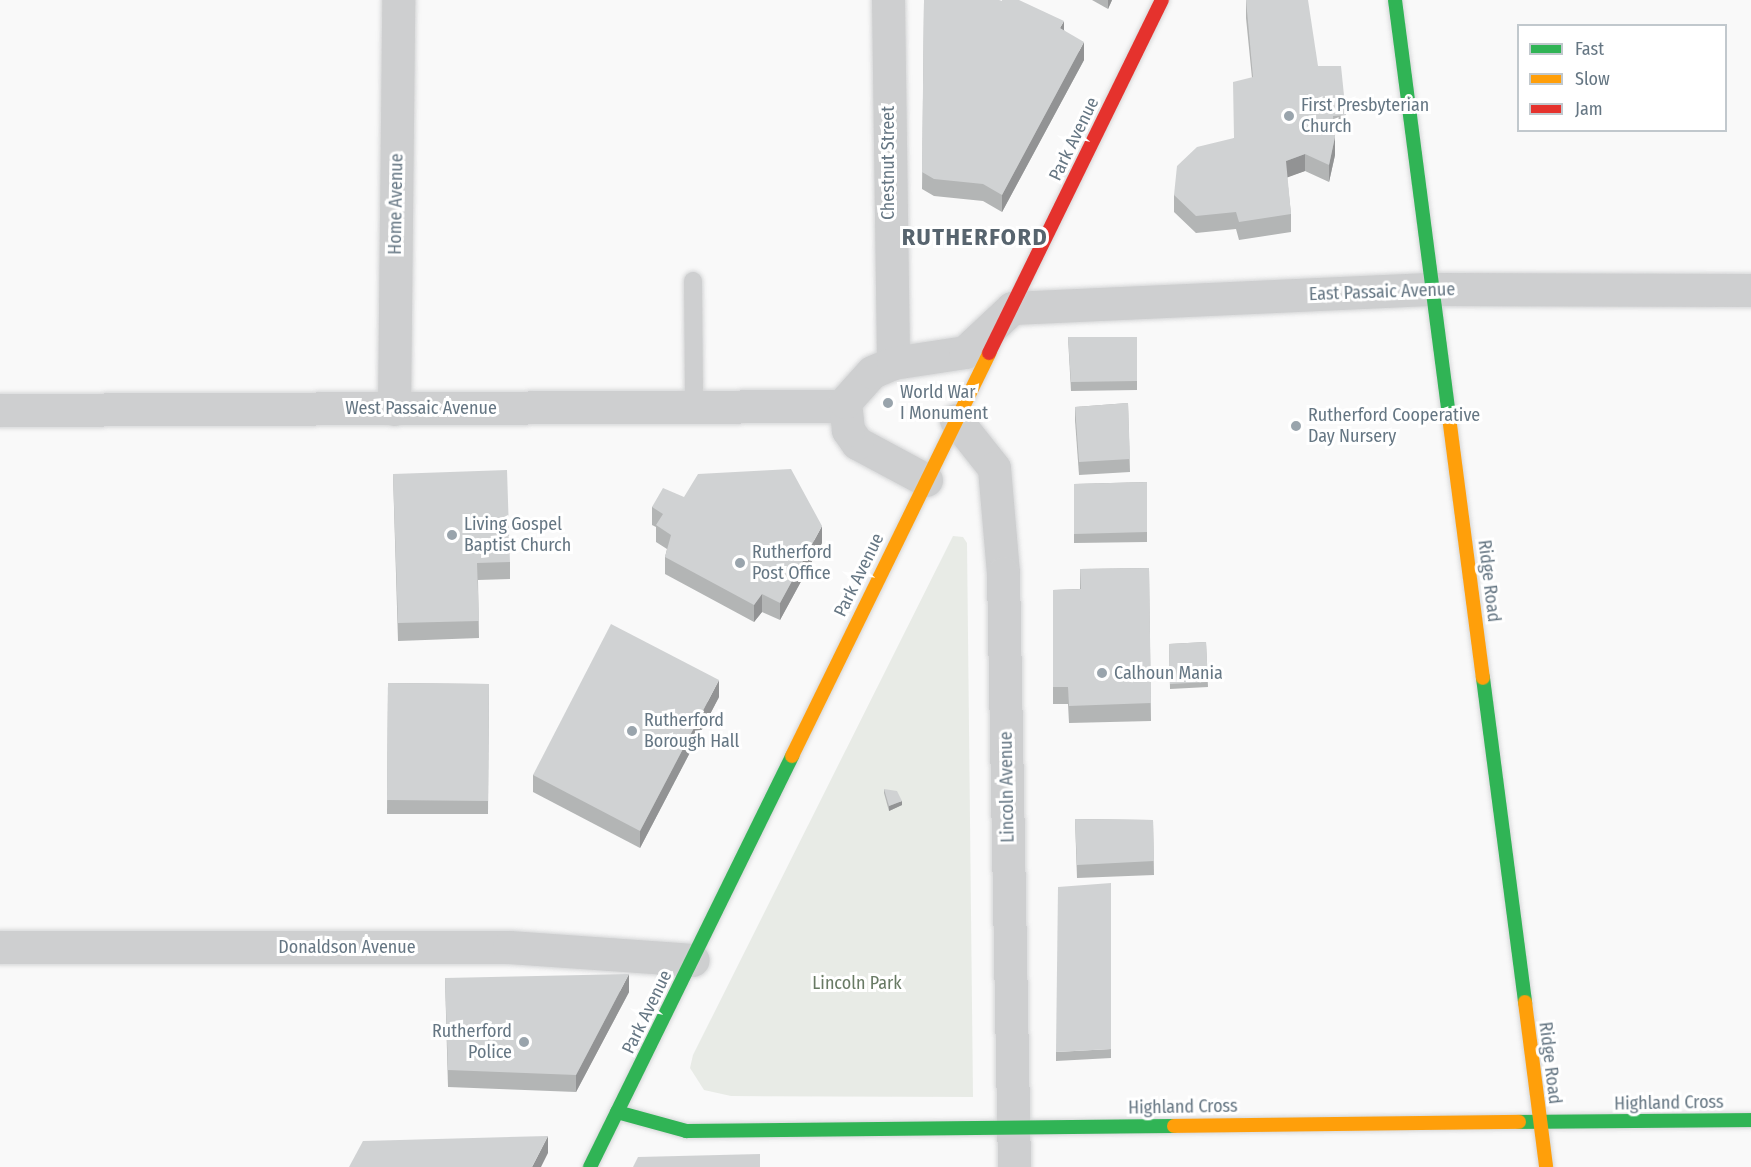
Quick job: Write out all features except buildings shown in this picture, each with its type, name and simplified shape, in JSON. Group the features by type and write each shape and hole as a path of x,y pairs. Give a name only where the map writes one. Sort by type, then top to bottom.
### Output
{"street":[{"name":"Home Avenue","path":"394,409 398,0"},
{"name":"Chestnut Street","path":"888,0 893,363"},
{"name":"Park Avenue","path":"590,1167 1162,0"},
{"name":"Ridge Road","path":"1395,0 1546,1167"},
{"name":"East Passaic Avenue","path":"1012,308 1434,289 1751,290"},
{"path":"926,480 857,443 848,430 843,406 854,387 893,363 965,352 1012,308"},
{"name":"West Passaic Avenue","path":"0,410 843,406"},
{"name":"Lincoln Avenue","path":"956,420 994,468 1003,573 1014,1167"},
{"name":"Donaldson Avenue","path":"0,947 509,947 693,960"},
{"name":"Highland Cross","path":"617,1112 686,1131 1751,1120"}],"lane":[{"path":"693,281 694,407"}],"green space":[{"name":"Lincoln Park","path":"953,536 963,537 967,543 973,1097 731,1096 704,1090 690,1068 693,1055"}],"traffic: fast":[{"path":"1395,0 1449,417"},
{"path":"1483,678 1525,1002"},
{"path":"590,1167 792,756"},
{"path":"617,1112 686,1131 1174,1126"},
{"path":"1519,1122 1751,1120"}],"traffic: slow":[{"path":"792,756 989,353"},
{"path":"1449,417 1483,678"},
{"path":"1525,1002 1546,1167"},
{"path":"1174,1126 1519,1122"}],"traffic: jam":[{"path":"989,353 1162,0"}],"place":[{"name":"First Presbyterian Church","path":"1289,116"},
{"name":"World War I Monument","path":"888,403"},
{"name":"Rutherford Cooperative Day Nursery","path":"1296,426"},
{"name":"Living Gospel Baptist Church","path":"452,535"},
{"name":"Rutherford Post Office","path":"740,563"},
{"name":"Calhoun Mania","path":"1102,673"},
{"name":"Rutherford Borough Hall","path":"632,731"},
{"name":"Rutherford Police","path":"524,1042"}],"district":[{"name":"RUTHERFORD","path":"975,238"}]}
